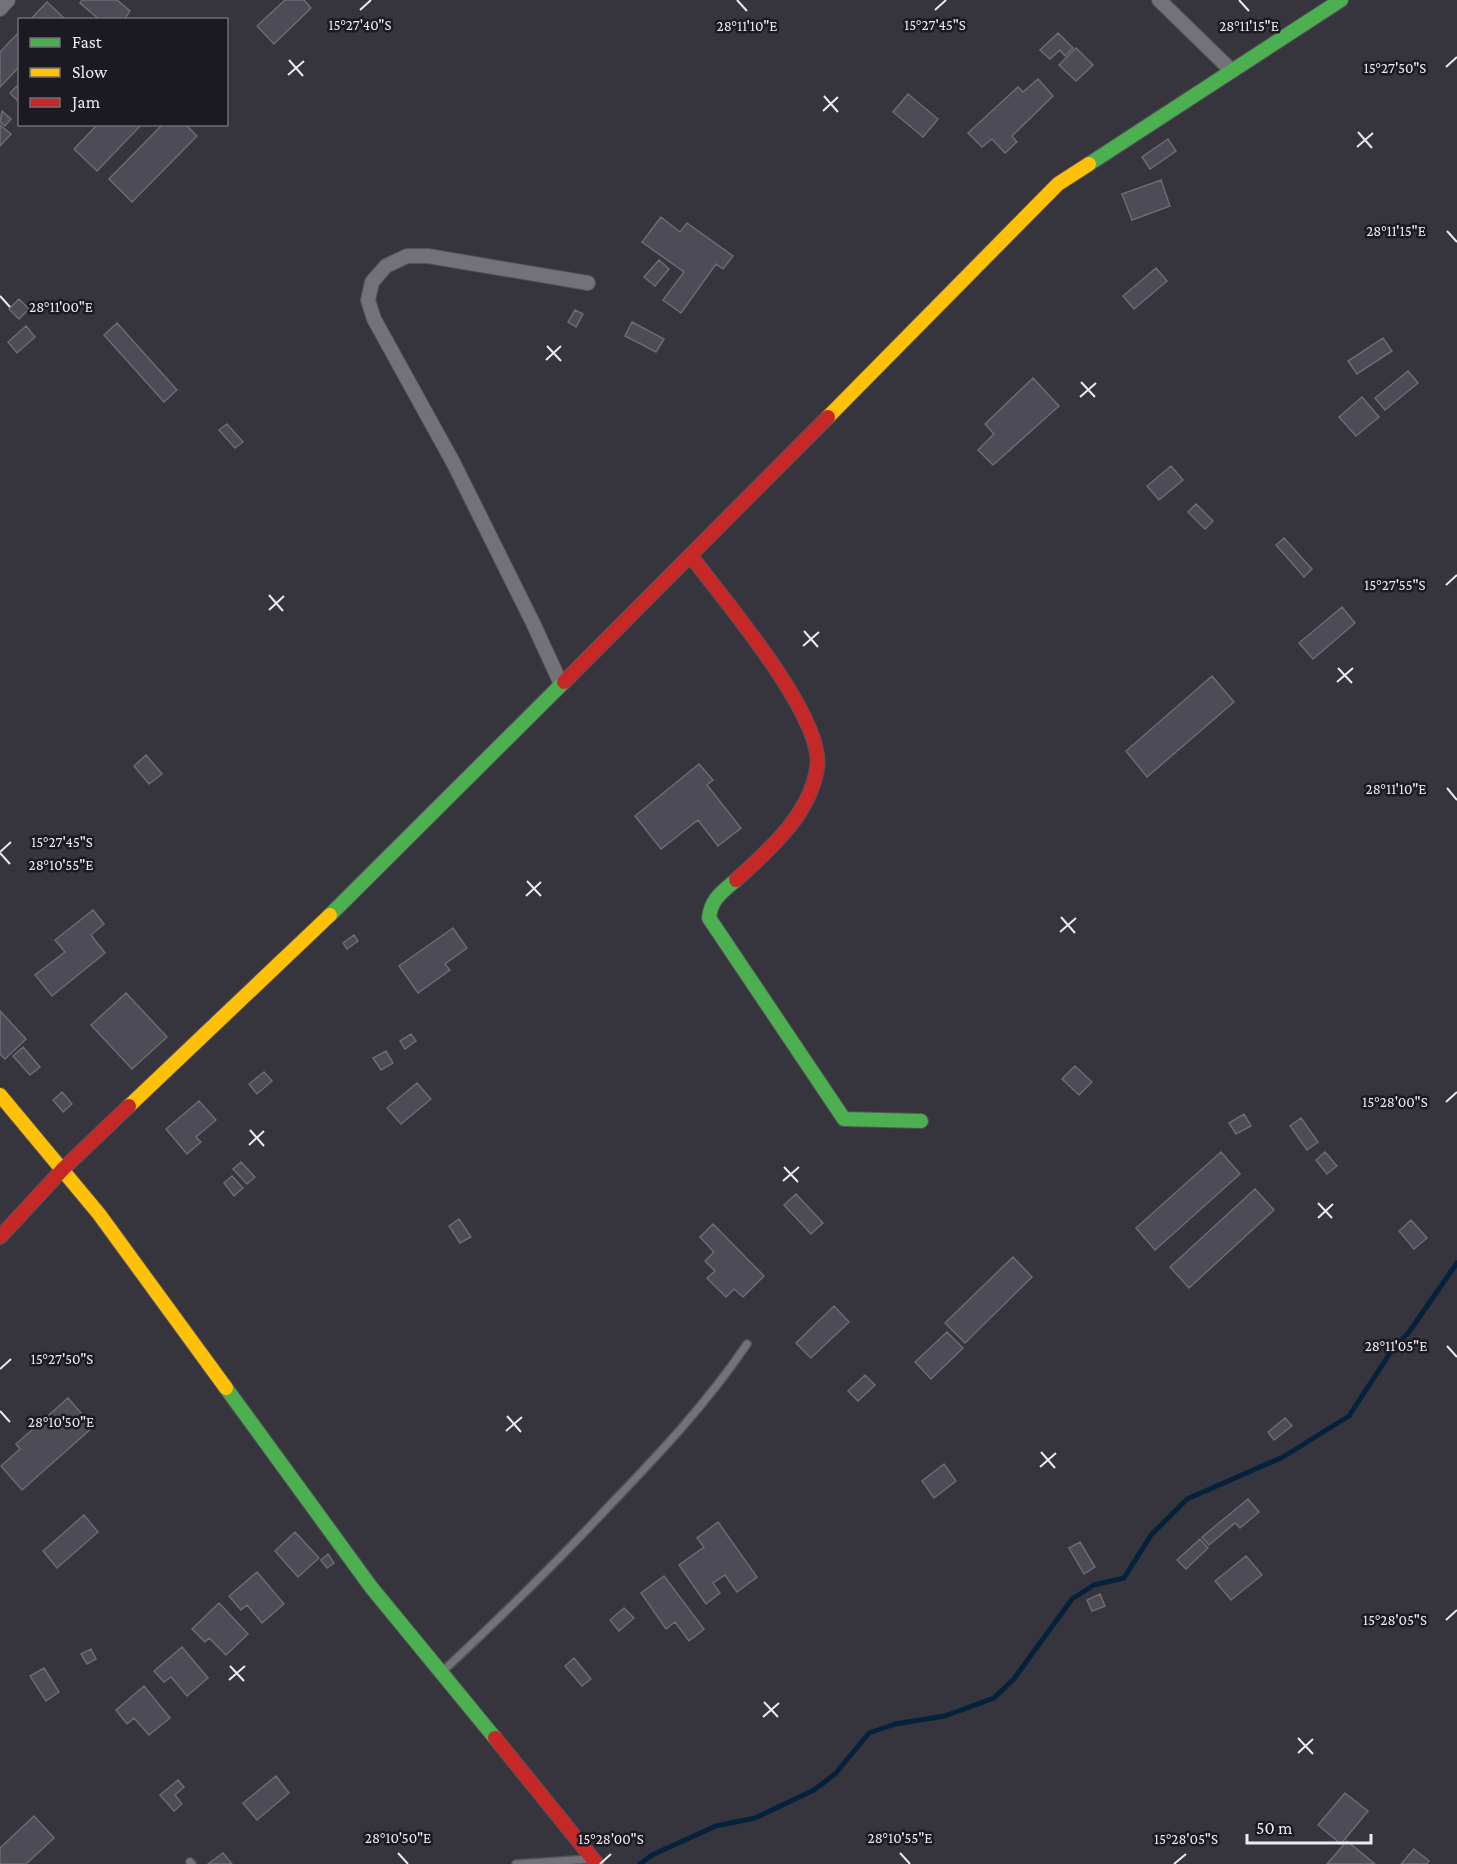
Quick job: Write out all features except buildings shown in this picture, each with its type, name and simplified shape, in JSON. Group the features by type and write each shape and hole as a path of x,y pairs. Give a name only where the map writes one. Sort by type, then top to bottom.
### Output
{"street":[{"path":"0,9 8,0"},
{"path":"1159,0 1232,71"},
{"path":"0,1237 64,1168 278,966 691,556 1058,184 1341,0"},
{"path":"561,684 498,551 374,319 368,300 372,282 386,266 407,256 428,256 588,283"},
{"path":"691,556 782,680 801,712 815,745 818,766 811,787 783,836 716,897 710,907 710,918 844,1119 921,1120"},
{"path":"0,1095 64,1168 138,1264 370,1587 595,1861"}],"lane":[{"path":"441,1673 517,1601 664,1449 709,1398 747,1344"},
{"path":"516,1864 595,1861"}],"waterway":[{"path":"640,1864 652,1855 716,1826 755,1818 814,1790 835,1774 869,1733 895,1724 945,1716 994,1698 1013,1680 1072,1599 1094,1585 1124,1578 1151,1535 1187,1499 1283,1457 1349,1416 1392,1350 1409,1332 1457,1263"}],"traffic: fast":[{"path":"1089,164 1341,0"},
{"path":"330,915 564,682"},
{"path":"736,880 715,901 709,918 844,1119 921,1121"},
{"path":"226,1388 371,1587 495,1738"}],"traffic: slow":[{"path":"828,417 1058,184 1089,164"},
{"path":"129,1106 330,915"},
{"path":"0,1095 99,1214 226,1388"}],"traffic: jam":[{"path":"564,682 828,417"},
{"path":"691,556 769,659 805,720 815,746 817,768 806,801 774,844 736,880"},
{"path":"0,1237 64,1168 129,1106"},
{"path":"495,1738 597,1864"}]}
